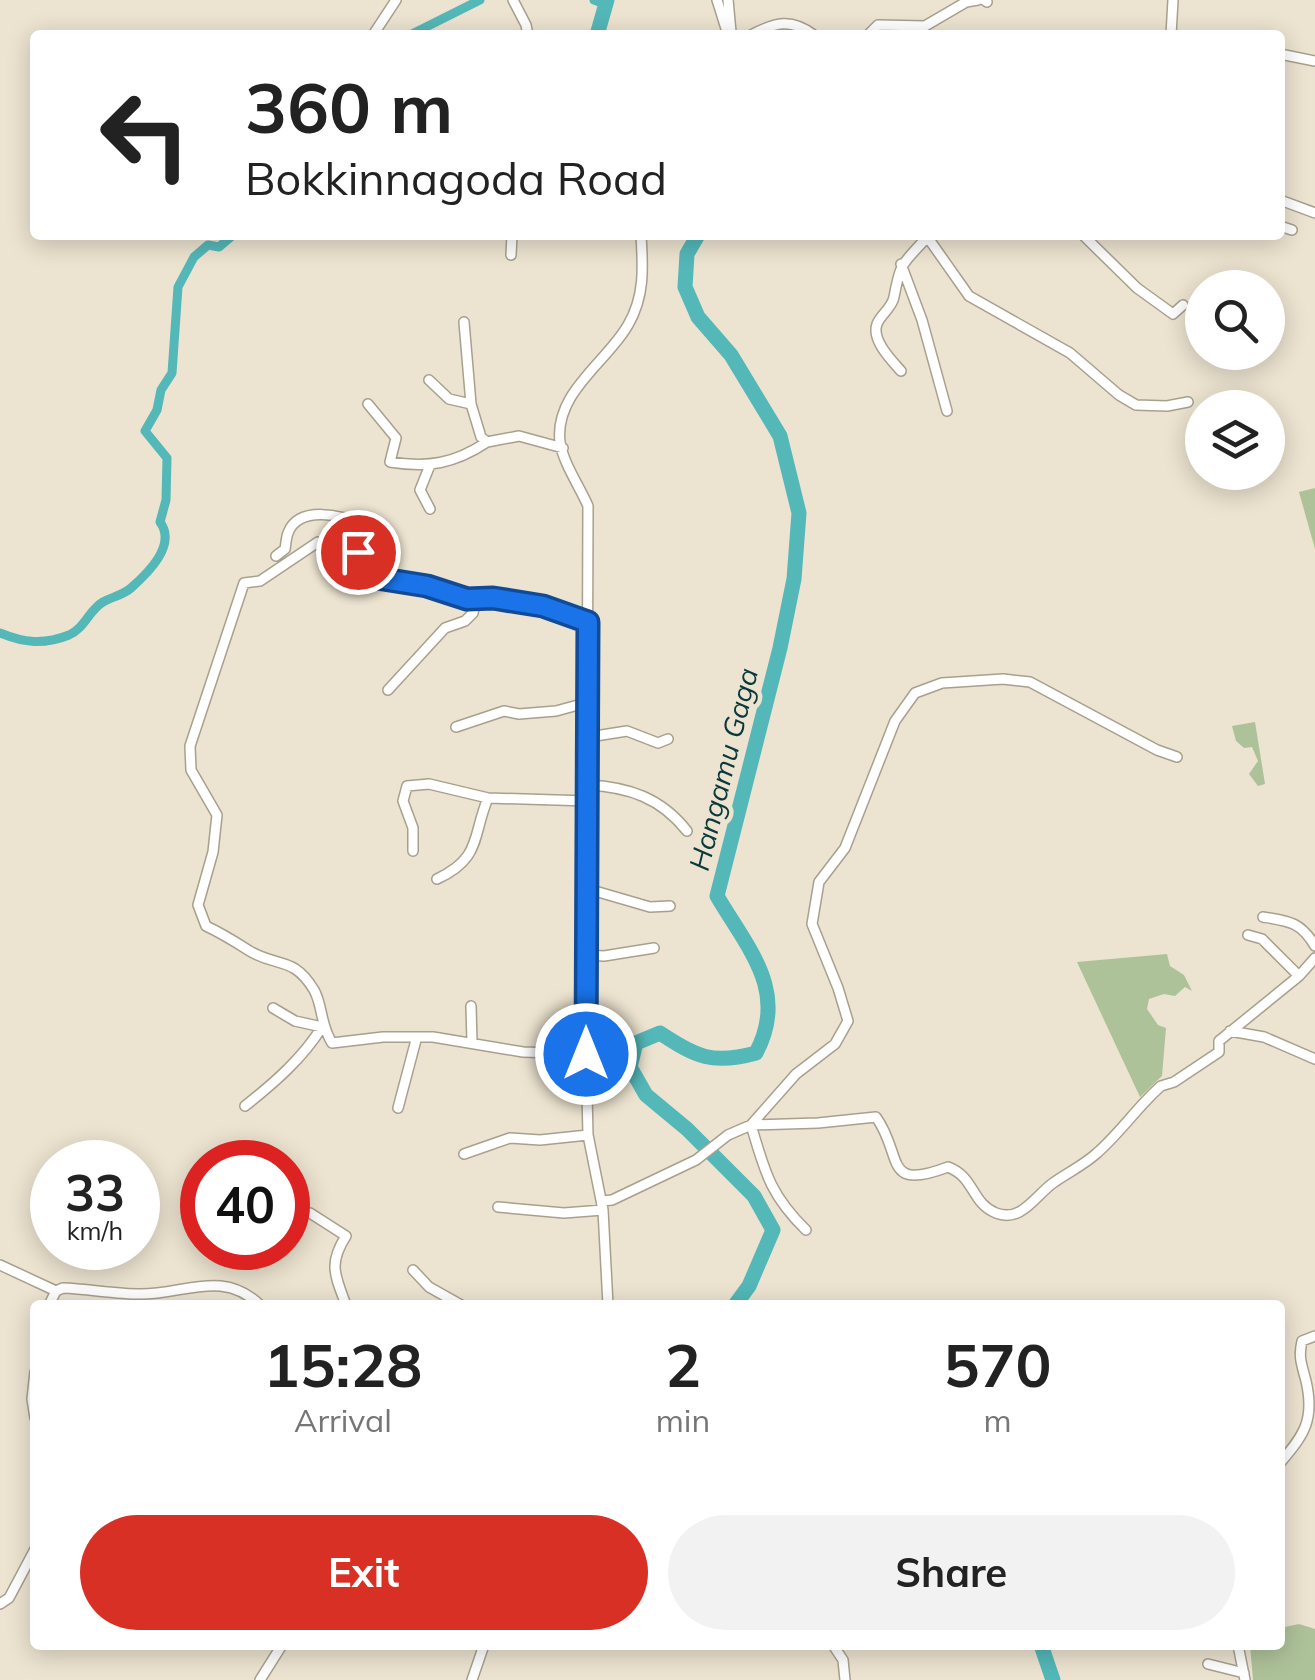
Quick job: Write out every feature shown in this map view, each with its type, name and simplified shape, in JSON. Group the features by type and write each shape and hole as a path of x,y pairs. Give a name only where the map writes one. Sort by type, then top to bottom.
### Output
{"street":[{"path":"379,30 396,0"},
{"path":"514,0 527,30"},
{"path":"718,0 727,30"},
{"path":"728,0 729,30"},
{"path":"1171,30 1174,0"},
{"path":"874,30 878,26 926,26 966,2 983,1"},
{"path":"764,30 786,22 798,23 807,30"},
{"path":"1285,55 1315,61"},
{"path":"1285,202 1315,213"},
{"path":"1285,228 1292,230"},
{"path":"511,255 512,240"},
{"path":"608,1300 603,1206 588,1135 588,506 563,448 562,422 573,393 628,326 644,288 641,240"},
{"path":"902,371 876,335 877,324 894,300 894,283 901,264 922,240"},
{"path":"929,240 968,296 1070,353 1118,395 1136,405 1185,403"},
{"path":"1088,240 1137,288 1172,314 1183,305"},
{"path":"901,264 922,320 947,411"},
{"path":"464,322 471,404 481,437 487,442"},
{"path":"430,380 450,399 471,404"},
{"path":"368,404 396,438 390,462 430,465 459,458 487,442 519,436 563,448"},
{"path":"430,465 420,490 430,509"},
{"path":"276,556 285,549 286,534 299,518 314,514 350,518 365,524 372,571 377,578"},
{"path":"586,1054 522,1052 434,1038 383,1037 332,1043 322,1028 316,994 295,966 249,951 206,926 198,905 210,866 216,815 190,770 190,746 244,583 260,581 318,542 358,552 367,572 377,578 476,599 543,606 588,622"},
{"path":"388,690 445,628 465,621 473,612 476,599"},
{"path":"751,1125 796,1074 835,1044 848,1021 812,924 818,882 844,848 895,721 915,693 942,683 1003,679 1030,682 1178,757"},
{"path":"456,727 504,711 520,714 589,702"},
{"path":"590,736 627,731 658,743 668,738"},
{"path":"413,851 414,828 403,801 407,786 430,784 488,798 588,801"},
{"path":"588,785 616,786 641,794 671,811 688,830"},
{"path":"437,879 467,859 481,832 478,820 488,798"},
{"path":"588,889 650,907 670,906"},
{"path":"1263,917 1304,927 1315,946"},
{"path":"1248,935 1262,939 1299,976"},
{"path":"586,955 654,948"},
{"path":"498,1207 586,1214 696,1160 728,1134 751,1125 818,1124 876,1116 894,1159 905,1174 918,1178 948,1167 960,1172 977,1199 991,1212 1006,1216 1023,1212 1052,1184 1095,1155 1161,1086 1174,1082 1219,1052 1219,1041 1299,976 1315,958"},
{"path":"470,1006 472,1042"},
{"path":"273,1008 295,1021 322,1028"},
{"path":"245,1106 275,1083 322,1028"},
{"path":"1230,1031 1264,1037 1315,1058"},
{"path":"398,1108 416,1040"},
{"path":"751,1125 769,1186 806,1230"},
{"path":"464,1154 510,1138 540,1140 588,1135"},
{"path":"310,1214 346,1236 334,1254 334,1274 344,1300"},
{"path":"0,1266 53,1299 78,1288 145,1294 214,1284 246,1291 255,1300"},
{"path":"413,1270 429,1287 451,1300"},
{"path":"105,1300 109,1293"},
{"path":"1285,1457 1306,1432 1310,1406 1298,1357 1302,1342 1315,1336"},
{"path":"0,1604 9,1598 30,1558"},
{"path":"260,1680 279,1650"},
{"path":"472,1680 482,1650"},
{"path":"836,1650 843,1660 845,1680"},
{"path":"1208,1664 1244,1676 1239,1650"}],"green space":[{"path":"1315,488 1315,549 1299,492"},
{"path":"1255,722 1265,784 1258,786 1249,774 1258,761 1252,747 1244,748 1236,741 1232,726"},
{"path":"1167,954 1170,966 1184,975 1192,991 1185,987 1175,996 1164,994 1149,999 1147,1009 1158,1025 1166,1028 1162,1076 1140,1097 1077,962"},
{"path":"1299,1624 1315,1629 1315,1680 1253,1680 1250,1650 1285,1650 1285,1627"}],"waterway":[{"path":"420,30 480,0"},
{"path":"594,0 605,4"},
{"name":"Hangamu Gaga","path":"598,30 607,0"},
{"path":"0,633 34,642 69,635 98,605 131,588 158,558 165,540 160,522 166,500 167,458 145,431 172,373 178,287 194,257 208,245 219,247 227,240"},
{"name":"Hangamu Gaga","path":"695,240 687,254 685,287 698,317 731,355 780,436 799,513 794,579 780,648 717,896 752,953 766,990 768,1010 756,1053 728,1058 705,1056 660,1033 636,1043 630,1067 646,1095 687,1129 754,1196 773,1230 749,1286 739,1300"},
{"name":"Hangamu Gaga","path":"1043,1650 1053,1680"}],"route":[{"path":"358,552 367,572 377,578 427,586 467,599 493,598 543,606 588,622 586,1054"}]}
